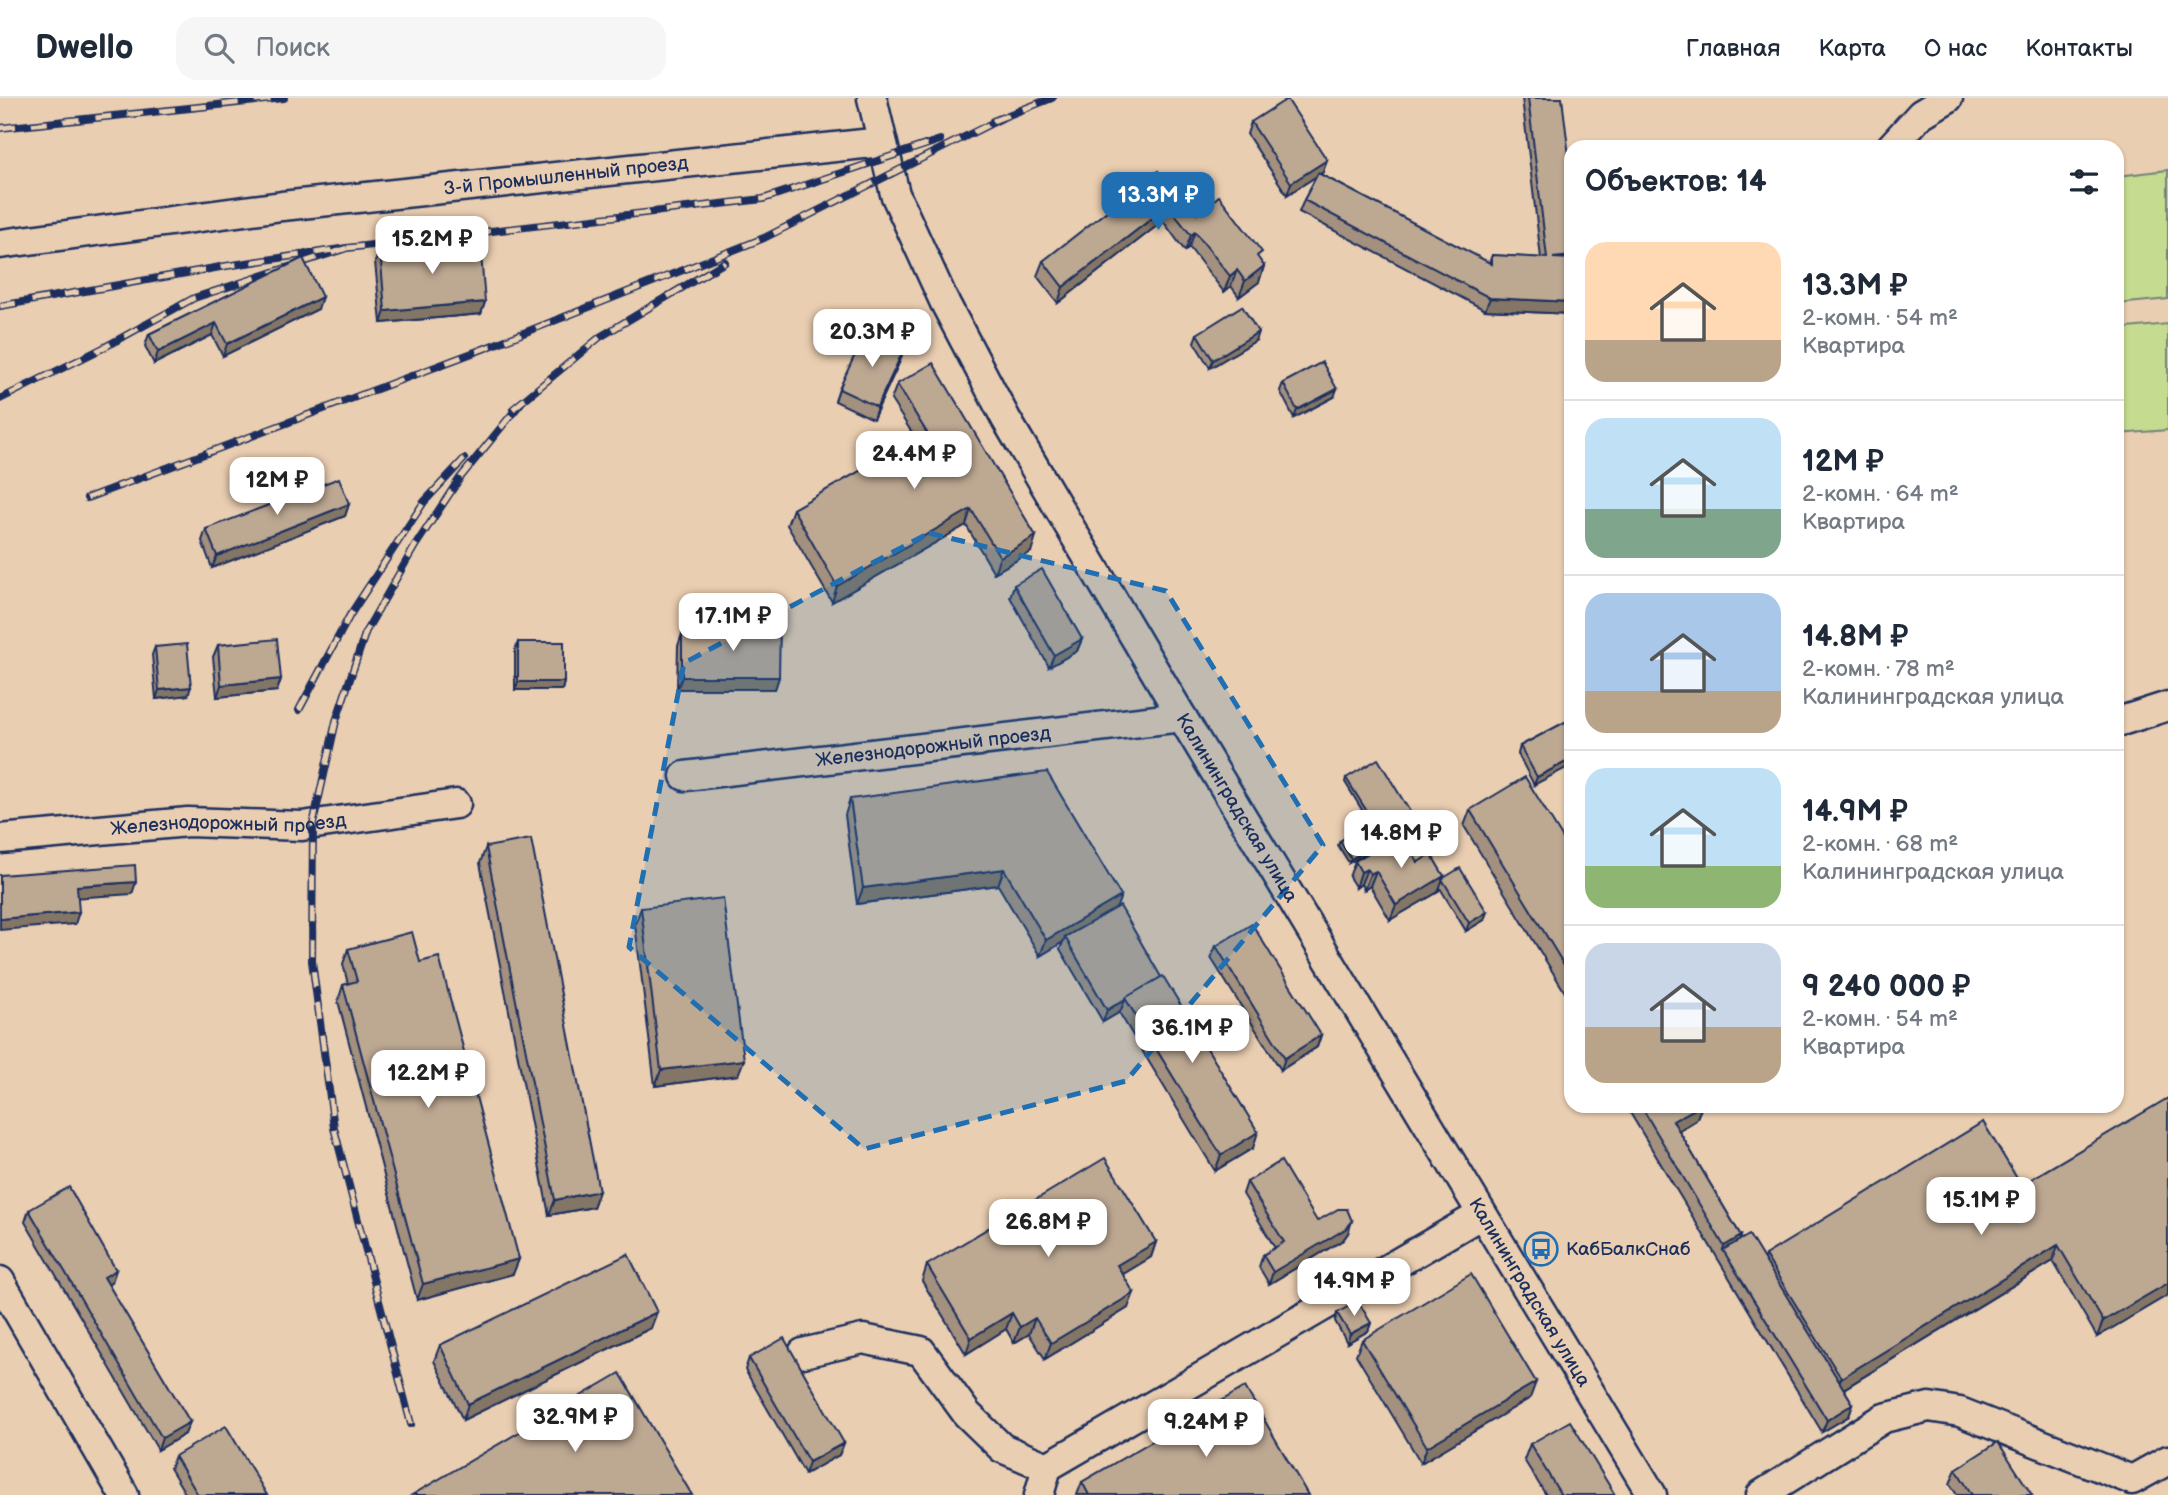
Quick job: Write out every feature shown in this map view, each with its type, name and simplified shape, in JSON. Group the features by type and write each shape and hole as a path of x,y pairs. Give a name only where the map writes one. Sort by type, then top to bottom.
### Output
{"street":[{"name":"Калининградская улица","path":"872,98 895,194 944,301 1006,419 1182,717 1652,1495"},
{"path":"1897,140 1921,114 1948,98"},
{"name":"3-й Промышленный проезд","path":"0,244 282,206 882,142"},
{"path":"2124,720 2168,706"},
{"name":"Железнодорожный проезд","path":"685,776 1182,717"},
{"name":"Железнодорожный проезд","path":"0,839 188,822 302,826 456,804"},
{"path":"1039,1495 1047,1467 1482,1214"},
{"path":"0,1281 124,1495"},
{"path":"803,1353 863,1339 921,1351 967,1414 1003,1448 1047,1467"},
{"path":"1761,1495 1884,1418 1929,1407 1960,1412 2132,1480 2168,1460"}],"highlighted area":[{"path":"929,533 1166,591 1323,845 1126,1081 864,1149 629,947 684,663"}],"green space":[{"path":"2168,170 2168,299 2124,303 2124,175"},
{"path":"2168,324 2168,430 2124,434 2124,328"}],"building":[{"path":"1528,98 1562,98 1567,140 1564,140 1564,257 1553,258 1564,259 1564,302 1490,298 1304,200 1318,173 1492,264 1492,255 1547,258"},
{"path":"1287,99 1327,160 1291,183 1251,122"},
{"path":"1158,171 1174,193 1178,189 1197,214 1219,196 1262,252 1257,256 1264,266 1245,281 1237,270 1230,276 1195,232 1191,235 1168,206 1063,287 1043,261"},
{"path":"480,242 485,302 385,311 380,250"},
{"path":"303,258 322,297 227,344 216,323 158,352 149,334"},
{"path":"1242,306 1258,332 1213,360 1197,334"},
{"path":"866,331 904,349 877,407 839,389"},
{"path":"1322,362 1337,389 1297,410 1283,383"},
{"path":"933,363 1036,536 1000,557 971,509 837,586 793,509 927,433 897,384"},
{"path":"339,478 349,504 217,556 206,529"},
{"path":"1042,569 1082,639 1054,655 1014,585"},
{"path":"746,624 780,624 779,677 682,677 682,634 746,634"},
{"path":"277,639 281,679 221,685 218,645"},
{"path":"518,642 564,642 564,682 518,682"},
{"path":"187,644 191,687 159,690 155,647"},
{"path":"1564,723 1564,763 1537,777 1520,746"},
{"path":"1378,759 1415,820 1351,859 1340,841 1373,821 1346,778"},
{"path":"1047,772 1121,896 1046,940 1004,869 863,888 850,799"},
{"path":"1525,777 1564,840 1564,965 1470,810"},
{"path":"531,839 599,1191 555,1200 486,847"},
{"path":"1404,839 1418,862 1431,854 1444,876 1396,905 1376,871 1370,874 1367,869 1361,872 1355,861 1382,845 1385,851"},
{"path":"135,865 136,882 77,886 79,912 0,919 0,875"},
{"path":"1460,868 1487,912 1469,923 1442,879"},
{"path":"723,898 744,1060 661,1070 641,908"},
{"path":"1120,906 1161,977 1107,1010 1065,937"},
{"path":"1252,924 1321,1035 1285,1058 1216,946"},
{"path":"412,932 420,962 439,957 519,1259 423,1284 343,985 357,981 348,949"},
{"path":"1163,976 1258,1132 1221,1155 1125,998"},
{"path":"2168,1098 2168,1283 2103,1321 2058,1245 1841,1378 1765,1255 1983,1122 2021,1185"},
{"path":"1645,1113 1687,1113 1673,1121 1741,1236 1724,1246"},
{"path":"1105,1158 1156,1242 1117,1265 1134,1293 1051,1343 1035,1318 1020,1327 1012,1313 971,1338 927,1265"},
{"path":"1281,1161 1317,1221 1338,1209 1347,1209 1352,1221 1347,1228 1273,1272 1263,1255 1284,1242 1247,1182"},
{"path":"69,1187 116,1270 104,1277 190,1422 162,1438 29,1210"},
{"path":"1749,1235 1853,1404 1827,1420 1723,1250"},
{"path":"628,1254 657,1312 468,1404 440,1345"},
{"path":"1471,1274 1536,1382 1427,1447 1362,1340"},
{"path":"1358,1301 1371,1323 1350,1334 1337,1313"},
{"path":"784,1338 844,1443 809,1462 749,1358"},
{"path":"620,1373 692,1495 412,1495"},
{"path":"1245,1387 1308,1495 1089,1495 1082,1482"},
{"path":"1570,1421 1615,1495 1561,1495 1530,1444"},
{"path":"226,1426 267,1495 198,1495 175,1456"},
{"path":"1998,1442 2032,1495 1972,1495 1956,1469"}],"railway":[{"path":"0,128 284,98"},
{"path":"993,121 1052,98"},
{"path":"87,498 483,349 764,238 1002,118"},
{"path":"347,248 763,199 940,140"},
{"path":"0,306 226,266 347,248 194,298 103,348 0,399"},
{"path":"513,409 600,337 725,262"},
{"path":"411,1424 334,1128 312,961 313,824 336,721 366,631 415,546 460,478 521,403"},
{"path":"299,710 350,615 424,502 464,459"}],"place":[{"name":"КабБалкСнаб","path":"1541,1249"}]}
